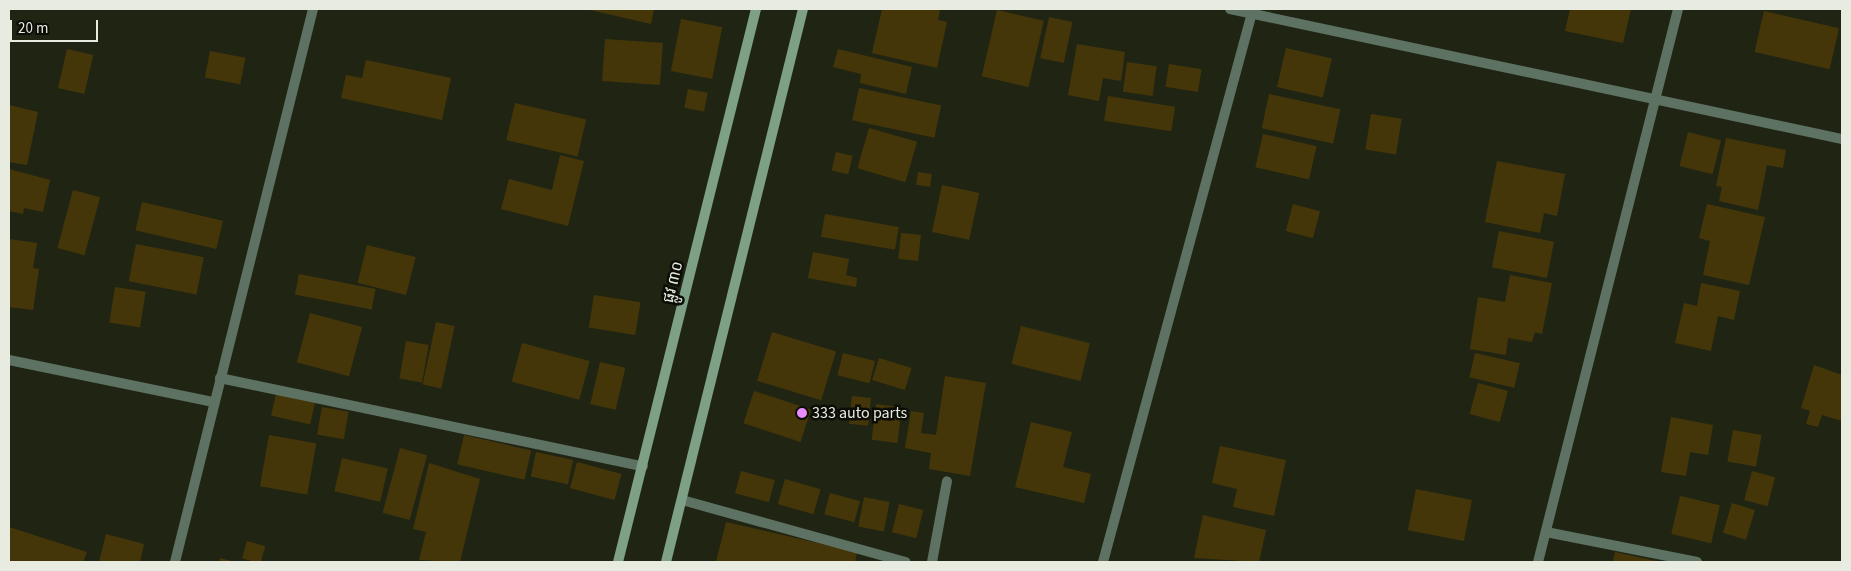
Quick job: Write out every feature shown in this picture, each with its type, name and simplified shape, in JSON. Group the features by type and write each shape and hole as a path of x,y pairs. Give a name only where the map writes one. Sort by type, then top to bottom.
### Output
{"street":[{"path":"175,562 313,9"},
{"name":"ផ្លូវ ៣០","path":"618,562 756,9"},
{"path":"666,562 803,9"},
{"path":"1230,9 1252,11 1842,139"},
{"path":"1538,562 1678,9"},
{"path":"1103,562 1252,11"},
{"path":"9,360 214,402"},
{"path":"220,378 642,466"},
{"path":"932,562 947,481"},
{"path":"682,500 906,562"},
{"path":"1546,532 1696,562"}],"building":[{"path":"586,9 654,9 651,24"},
{"path":"882,9 940,10 938,20 947,22 937,68 872,53"},
{"path":"1570,9 1631,9 1623,43 1565,31"},
{"path":"997,10 1044,21 1028,87 982,76"},
{"path":"1764,11 1839,28 1830,69 1755,52"},
{"path":"1049,17 1072,22 1064,63 1040,58"},
{"path":"681,19 722,27 712,79 671,71"},
{"path":"605,39 663,43 660,85 602,81"},
{"path":"1077,44 1125,52 1121,81 1103,78 1099,101 1068,95"},
{"path":"1286,48 1332,59 1323,98 1277,87"},
{"path":"67,49 93,55 84,94 58,88"},
{"path":"838,49 912,67 906,94 860,83 861,74 833,67"},
{"path":"210,51 245,58 240,84 205,78"},
{"path":"366,60 451,78 442,120 341,98 346,75 362,78"},
{"path":"1127,62 1157,66 1153,96 1123,92"},
{"path":"1169,64 1202,69 1198,92 1165,87"},
{"path":"859,88 941,105 934,138 852,120"},
{"path":"688,89 708,93 704,111 684,108"},
{"path":"1269,94 1340,109 1333,143 1262,128"},
{"path":"1108,96 1175,107 1171,131 1104,121"},
{"path":"515,103 586,119 578,156 506,140"},
{"path":"9,105 38,112 27,165 9,162"},
{"path":"1371,114 1402,119 1396,154 1365,150"},
{"path":"869,128 917,142 905,182 857,168"},
{"path":"1688,132 1721,140 1713,174 1680,166"},
{"path":"1263,134 1317,146 1309,180 1255,167"},
{"path":"1726,138 1786,150 1783,168 1767,165 1758,210 1719,201 1722,187 1716,186"},
{"path":"836,152 853,156 848,174 832,171"},
{"path":"560,155 584,161 568,226 501,209 509,179 552,190"},
{"path":"1497,161 1565,174 1557,216 1544,213 1540,233 1485,222"},
{"path":"9,169 50,180 43,212 24,208 23,214 9,211"},
{"path":"918,172 932,174 930,187 916,185"},
{"path":"942,185 979,193 969,240 932,232"},
{"path":"73,190 100,197 85,255 57,248"},
{"path":"142,202 223,221 216,249 135,230"},
{"path":"1293,204 1320,211 1313,238 1286,231"},
{"path":"1707,204 1765,217 1749,285 1703,275 1710,241 1699,238"},
{"path":"825,214 899,227 895,250 821,237"},
{"path":"1499,231 1554,242 1547,278 1492,267"},
{"path":"901,233 921,235 918,261 898,259"},
{"path":"9,239 37,243 33,268 39,269 33,310 9,307"},
{"path":"136,244 204,257 196,294 129,281"},
{"path":"367,245 416,257 406,295 358,283"},
{"path":"813,252 849,259 846,275 857,278 856,287 808,278"},
{"path":"299,274 376,289 372,309 295,295"},
{"path":"1510,275 1552,283 1542,334 1535,332 1532,342 1508,338 1506,355 1470,349 1478,297 1505,302"},
{"path":"1701,283 1740,291 1734,320 1718,316 1711,351 1675,343 1684,303 1697,306"},
{"path":"115,287 146,292 140,327 109,323"},
{"path":"594,295 640,302 635,335 589,328"},
{"path":"310,313 362,327 349,376 297,362"},
{"path":"436,322 455,326 441,389 423,385"},
{"path":"1021,326 1090,343 1080,381 1012,364"},
{"path":"772,332 836,352 821,400 757,381"},
{"path":"406,341 429,345 422,382 399,378"},
{"path":"522,343 590,361 579,400 512,382"},
{"path":"843,353 875,361 869,383 837,375"},
{"path":"1475,353 1520,363 1514,388 1469,377"},
{"path":"879,358 912,368 905,390 872,380"},
{"path":"600,362 625,368 616,410 590,404"},
{"path":"1814,365 1842,375 1842,421 1822,415 1818,427 1806,424 1810,411 1801,408"},
{"path":"945,376 986,383 970,476 929,469 931,453 905,448 911,411 924,413 921,433 936,435"},
{"path":"1478,383 1508,391 1500,422 1470,414"},
{"path":"754,391 811,410 801,442 743,423"},
{"path":"276,394 315,403 310,424 271,415"},
{"path":"852,396 871,398 868,426 849,424"},
{"path":"876,404 902,407 897,443 872,440"},
{"path":"322,407 349,412 344,439 317,435"},
{"path":"1671,417 1713,425 1708,455 1690,452 1686,476 1661,472"},
{"path":"1031,422 1072,432 1063,467 1091,474 1084,503 1015,487"},
{"path":"1733,430 1762,435 1756,467 1727,462"},
{"path":"269,435 316,443 307,495 260,486"},
{"path":"464,435 531,451 524,480 457,464"},
{"path":"1220,446 1286,460 1274,516 1233,507 1237,489 1212,483"},
{"path":"400,448 427,455 410,520 383,513"},
{"path":"536,452 573,460 568,484 531,476"},
{"path":"342,458 388,469 380,502 334,491"},
{"path":"577,462 621,474 614,500 570,488"},
{"path":"429,463 480,479 460,562 419,560 426,532 413,529"},
{"path":"741,471 775,480 769,502 735,493"},
{"path":"1752,471 1775,477 1767,506 1744,500"},
{"path":"785,479 821,489 813,514 778,504"},
{"path":"1416,489 1472,500 1464,541 1408,530"},
{"path":"830,493 860,501 854,522 824,514"},
{"path":"1680,496 1720,505 1711,543 1671,534"},
{"path":"864,497 890,502 884,531 858,526"},
{"path":"1732,503 1755,510 1746,540 1723,533"},
{"path":"899,504 923,510 916,538 892,532"},
{"path":"1203,515 1266,530 1259,562 1194,558"},
{"path":"726,522 857,552 855,562 716,562"},
{"path":"9,527 87,552 83,562 9,562"},
{"path":"106,534 144,544 140,562 99,562"},
{"path":"247,541 265,546 261,562 242,558"},
{"path":"1615,552 1656,561 1656,562 1613,562"},
{"path":"220,558 235,562 219,562"}],"place":[{"name":"333 auto parts","path":"802,413"}]}
